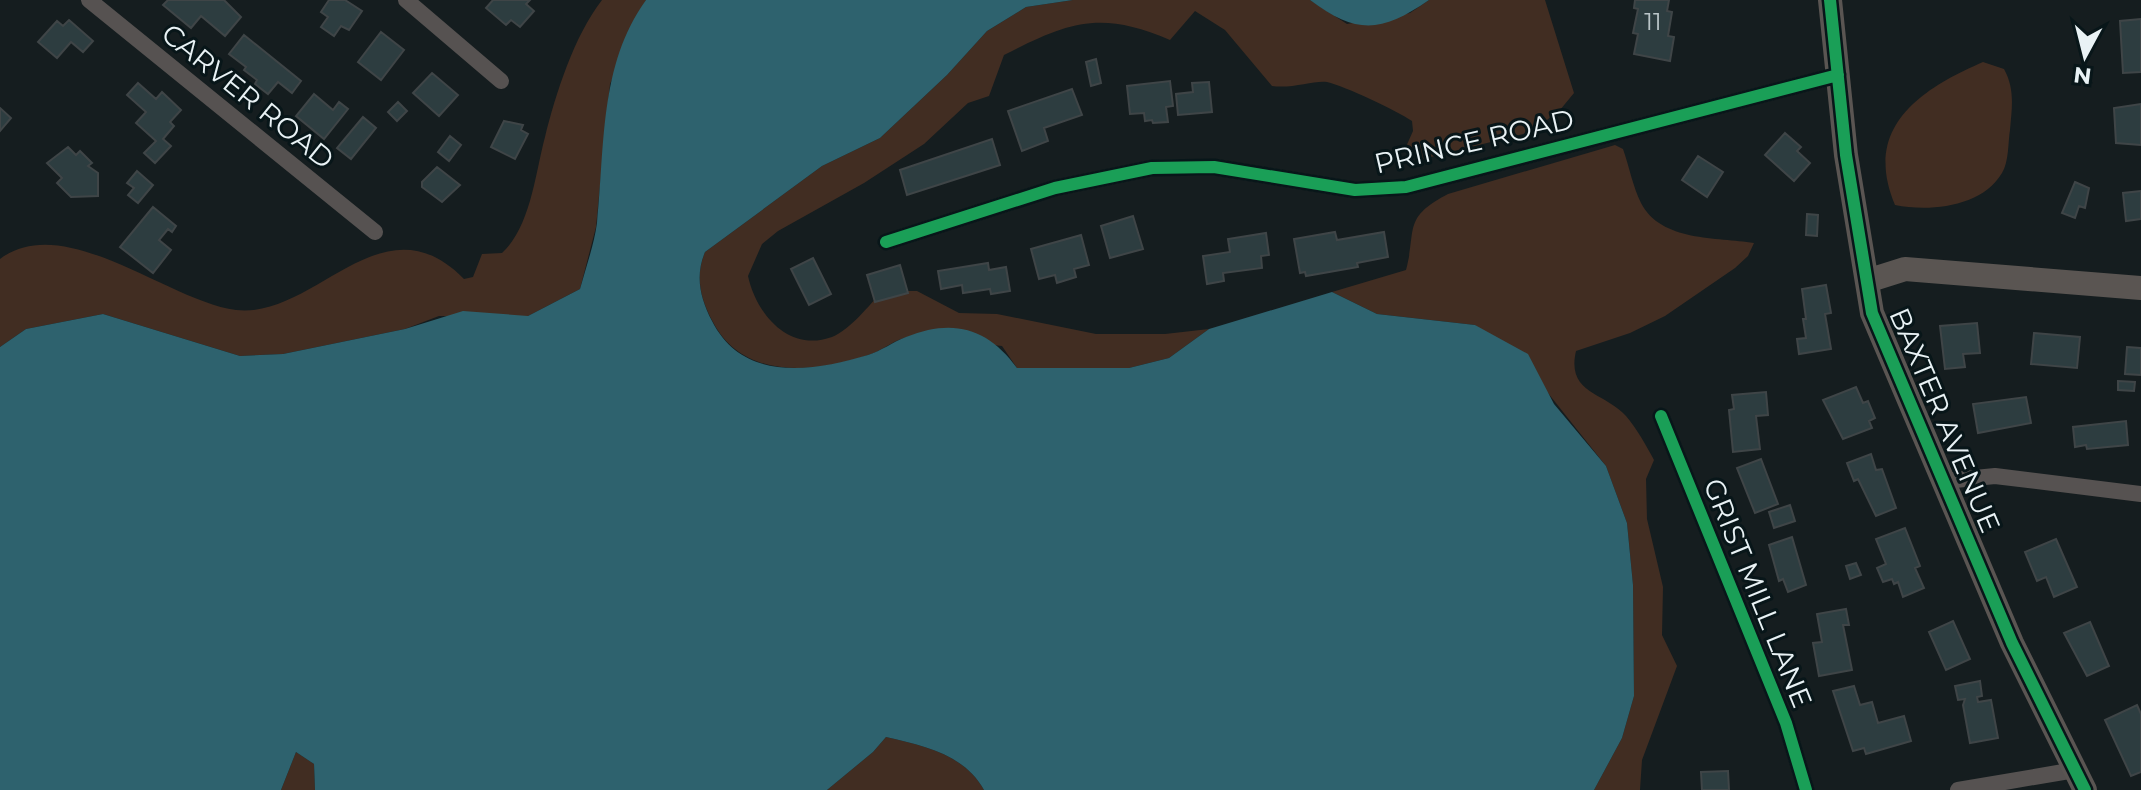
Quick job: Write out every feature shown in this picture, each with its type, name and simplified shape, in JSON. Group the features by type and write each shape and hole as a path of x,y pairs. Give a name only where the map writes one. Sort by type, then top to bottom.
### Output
{"street":[{"name":"CARVER ROAD","path":"89,0 375,232"},
{"path":"406,0 501,81"},
{"name":"BAXTER AVENUE","path":"1830,0 1852,201 1872,313 2012,643 2080,780"},
{"name":"PRINCE ROAD","path":"886,242 1055,188 1152,168 1214,167 1355,190 1406,187 1838,75"},
{"path":"1867,281 1905,269 2141,288"},
{"name":"GRIST MILL LANE","path":"1661,416 1786,723 1806,790"},
{"path":"1945,481 1995,476 2141,494"},
{"path":"1958,790 2080,780"}],"shaded area":[{"path":"602,0 646,0 610,84 596,227 580,289 528,316 439,316 405,329 283,354 240,356 103,314 26,329 0,347 0,259 26,247 55,245 85,251 210,304 236,310 265,308 294,297 377,254 405,250 434,257 464,279 473,277 482,254 502,253 520,229 531,199 560,84 583,30"},
{"path":"1073,0 1310,0 1347,24 1410,13 1429,0 1545,0 1574,93 1560,110 1531,132 1419,160 1405,149 1413,131 1412,121 1371,99 1327,82 1272,86 1225,30 1195,11 1170,40 1124,25 1085,24 1067,28 1004,55 989,96 968,103 924,144 864,183 778,231 762,244 748,276 758,303 766,316 788,334 816,340 832,337 846,329 883,291 917,291 959,313 997,314 1096,334 1165,334 1209,329 1169,358 1129,368 1017,368 1002,346 910,337 849,361 827,366 782,367 761,363 742,354 726,341 713,322 702,296 700,270 705,252 822,166 880,138 947,75 987,31 1026,7"},
{"path":"1983,62 2004,69 2011,91 2008,152 2002,173 1982,193 1969,200 1939,207 1895,205 1887,178 1886,154 1892,133 1903,114 1938,85"},
{"path":"1615,145 1623,149 1641,203 1650,216 1662,225 1691,235 1754,243 1748,256 1735,268 1665,316 1630,333 1576,351 1574,365 1582,384 1626,416 1654,460 1646,479 1647,519 1663,587 1662,635 1677,666 1642,760 1640,790 1594,790 1622,738 1634,696 1633,585 1627,523 1606,466 1544,388 1475,325 1377,314 1332,292 1406,270 1417,218 1433,202 1448,194"},
{"path":"886,737 942,753 966,768 984,790 827,790 873,752"},
{"path":"296,752 314,764 315,790 281,790"}],"water":[{"path":"646,0 1073,0 1026,7 987,31 947,75 880,138 822,166 705,252 700,270 700,287 712,321 725,341 741,354 760,363 802,368 824,365 868,355 923,331 954,328 982,336 1006,354 1017,368 1129,368 1169,358 1209,329 1332,292 1377,314 1475,325 1528,354 1554,404 1606,466 1627,523 1633,585 1634,696 1622,738 1594,790 984,790 966,768 942,753 886,737 873,752 827,790 315,790 314,764 296,752 281,790 0,790 0,347 26,329 103,314 240,356 283,354 405,329 463,311 528,316 580,289 597,223 612,79 631,25"},
{"path":"1310,0 1429,0 1397,19 1369,26 1342,19"}],"building":[{"path":"168,0 224,0 241,17 225,36 201,16 191,28 163,5"},
{"path":"329,0 345,0 362,11 349,30 341,26 334,36 321,27 328,17 321,12"},
{"path":"493,0 530,0 526,4 534,11 520,27 511,20 506,25 486,8"},
{"path":"1635,0 1669,0 1667,11 1672,12 1668,36 1674,37 1670,61 1634,54 1638,34 1633,33 1638,9 1634,8"},
{"path":"2141,19 2141,72 2123,73 2120,21"},
{"path":"69,20 93,41 83,52 71,42 57,58 38,42 57,21 63,26"},
{"path":"381,32 404,50 381,80 358,62"},
{"path":"244,35 301,81 292,93 278,82 268,94 255,84 257,80 244,70 246,67 229,54"},
{"path":"1096,59 1101,83 1091,86 1086,62"},
{"path":"432,73 458,95 439,116 413,93"},
{"path":"1170,81 1173,106 1166,107 1168,122 1153,123 1152,120 1145,121 1144,113 1130,114 1127,86"},
{"path":"1209,82 1212,112 1178,115 1176,94 1193,92 1192,83"},
{"path":"138,83 156,99 162,92 181,110 170,122 174,126 163,139 171,146 155,163 144,153 156,141 136,123 146,112 127,95"},
{"path":"1072,89 1082,115 1044,128 1048,141 1022,151 1008,111"},
{"path":"314,94 333,110 339,102 348,109 324,139 296,116"},
{"path":"398,102 407,111 397,121 388,112"},
{"path":"2141,104 2141,145 2116,143 2114,108"},
{"path":"0,108 11,118 0,131"},
{"path":"363,117 376,128 351,159 337,148"},
{"path":"504,121 523,125 521,130 528,134 515,159 491,147"},
{"path":"1785,133 1801,147 1797,151 1810,163 1794,181 1765,155"},
{"path":"450,136 461,145 449,161 438,152"},
{"path":"992,139 1000,165 907,195 900,170"},
{"path":"68,147 76,155 80,151 92,163 88,166 98,173 98,196 71,197 57,183 62,178 47,163"},
{"path":"1698,156 1723,172 1707,197 1682,180"},
{"path":"437,167 460,185 442,202 422,187 422,182"},
{"path":"137,171 153,185 138,203 128,195 134,188 127,183"},
{"path":"2075,182 2089,188 2085,208 2079,206 2075,218 2062,213"},
{"path":"2141,191 2141,219 2126,221 2123,193"},
{"path":"153,207 176,226 172,232 168,229 159,240 171,250 153,273 120,247"},
{"path":"1807,214 1818,215 1817,236 1806,235"},
{"path":"1133,216 1143,249 1110,258 1101,226"},
{"path":"1335,232 1337,240 1384,232 1388,257 1357,263 1358,267 1306,276 1305,272 1300,273 1294,239"},
{"path":"1266,233 1269,255 1261,256 1262,268 1223,273 1224,281 1207,284 1203,256 1230,252 1228,239"},
{"path":"1081,235 1089,265 1074,269 1076,277 1057,283 1055,275 1039,279 1031,249"},
{"path":"813,258 831,294 809,305 791,269"},
{"path":"988,263 989,270 1006,267 1010,291 991,294 990,289 963,293 962,285 941,289 938,271"},
{"path":"900,265 908,293 875,302 867,275"},
{"path":"1826,285 1831,313 1825,314 1831,349 1799,354 1797,339 1806,338 1802,289"},
{"path":"1977,323 1980,353 1963,354 1965,367 1945,369 1940,326"},
{"path":"2034,333 2080,337 2077,368 2031,364"},
{"path":"2127,347 2141,348 2141,375 2125,374"},
{"path":"2118,381 2135,382 2134,391 2118,390"},
{"path":"1856,387 1863,403 1868,401 1875,418 1869,421 1872,428 1843,439 1823,400"},
{"path":"1766,392 1768,415 1756,416 1760,449 1733,452 1729,410 1734,409 1732,395"},
{"path":"2026,397 2031,423 1978,433 1973,404"},
{"path":"2126,421 2128,445 2087,449 2086,445 2075,447 2073,427"},
{"path":"1871,454 1876,470 1882,469 1896,508 1876,516 1858,479 1854,481 1847,463"},
{"path":"1761,459 1778,504 1755,513 1737,468"},
{"path":"1790,505 1795,521 1774,528 1769,512"},
{"path":"1905,528 1920,566 1915,568 1924,588 1903,597 1898,582 1894,584 1892,579 1883,582 1877,568 1886,564 1876,539"},
{"path":"1792,537 1806,585 1788,592 1783,579 1779,581 1769,545"},
{"path":"2056,539 2077,587 2054,597 2046,577 2037,581 2025,552"},
{"path":"1856,563 1861,575 1850,579 1846,566"},
{"path":"1846,609 1849,625 1843,625 1852,670 1819,676 1813,643 1822,642 1817,614"},
{"path":"1953,621 1970,659 1946,670 1929,632"},
{"path":"2090,622 2109,666 2087,676 2064,633"},
{"path":"1980,681 1982,696 1977,697 1978,702 1991,700 1998,738 1970,743 1963,705 1965,699 1958,700 1955,686"},
{"path":"1854,686 1860,705 1872,702 1878,723 1904,716 1911,741 1866,754 1864,748 1853,751 1833,691"},
{"path":"2137,705 2141,714 2141,772 2131,776 2105,720"},
{"path":"1728,771 1729,790 1702,790 1701,772"}],"cycle path":[{"path":"1830,0 1846,155 1872,313 2012,643 2085,790"},
{"path":"886,242 1055,188 1152,168 1214,167 1355,190 1406,187 1838,75"},
{"path":"1661,416 1786,723 1806,790"}]}
